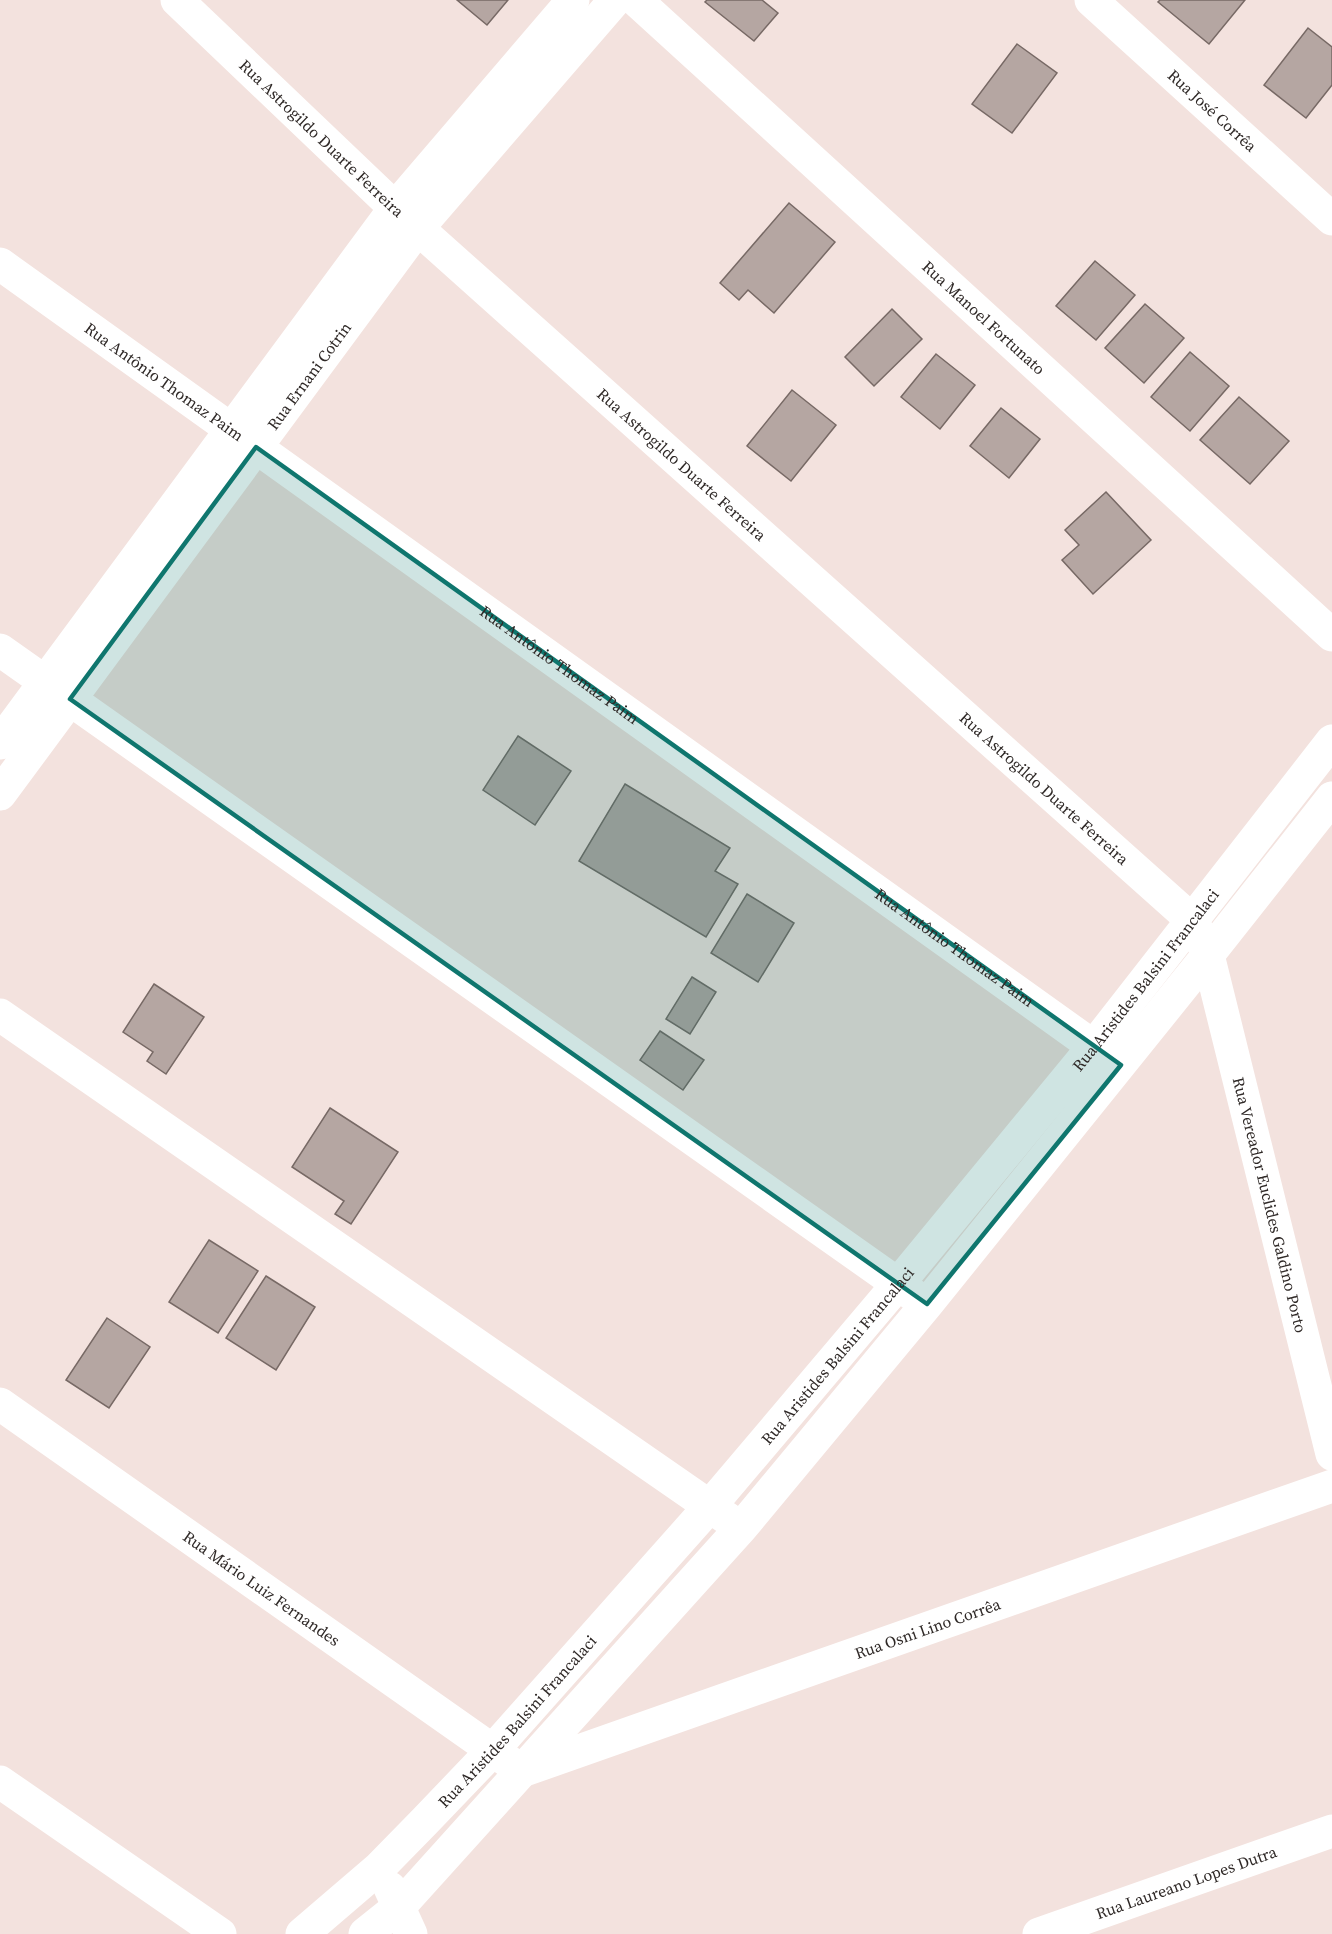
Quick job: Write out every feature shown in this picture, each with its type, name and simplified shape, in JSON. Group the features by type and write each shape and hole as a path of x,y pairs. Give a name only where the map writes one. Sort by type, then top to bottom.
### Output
{"street":[{"name":"Rua Astrogildo Duarte Ferreira","path":"177,0 407,218 1193,921"},
{"name":"Rua Ernani Cotrin","path":"0,794 57,691 407,218 573,0"},
{"name":"Rua Ernani Cotrin","path":"407,218 615,0"},
{"name":"Rua Manoel Fortunato","path":"636,0 1332,635"},
{"name":"Rua José Corrêa","path":"1091,0 1332,219"},
{"name":"Rua Antônio Thomaz Paim","path":"0,264 1120,1065"},
{"path":"0,651 927,1304"},
{"name":"Rua Ernani Cotrin","path":"0,743 57,691"},
{"name":"Rua Aristides Balsini Francalaci","path":"302,1934 379,1868 493,1750 710,1506 898,1284 1094,1046 1332,741"},
{"name":"Rua Aristides Balsini Francalaci","path":"364,1934 406,1920 522,1771 741,1528 927,1304 1208,956 1332,798"},
{"name":"Rua Vereador Euclides Galdino Porto","path":"1193,921 1208,956 1332,1454"},
{"path":"0,1015 741,1528"},
{"name":"Rua Mário Luiz Fernandes","path":"0,1404 522,1771"},
{"name":"Rua Osni Lino Corrêa","path":"522,1771 1332,1485"},
{"path":"0,1782 220,1934"},
{"name":"Rua Laureano Lopes Dutra","path":"1039,1934 1332,1832"},
{"path":"379,1868 406,1920"}],"highlighted area":[{"path":"256,447 1121,1065 927,1304 70,699"}],"building":[{"path":"457,0 508,0 487,25"},
{"path":"707,0 762,0 778,13 754,41 705,2"},
{"path":"1160,0 1245,0 1209,44 1158,2"},
{"path":"1308,28 1332,47 1332,85 1306,118 1264,85"},
{"path":"1017,44 1057,73 1012,133 972,104"},
{"path":"789,203 835,242 774,313 748,290 739,300 720,283"},
{"path":"1095,261 1135,295 1096,340 1056,306"},
{"path":"1145,304 1184,338 1144,383 1105,348"},
{"path":"892,309 922,339 874,386 845,357"},
{"path":"1190,352 1229,386 1190,431 1151,397"},
{"path":"936,354 975,385 940,429 901,397"},
{"path":"792,390 836,425 791,481 747,446"},
{"path":"1239,397 1289,441 1250,484 1200,440"},
{"path":"1001,408 1040,439 1009,478 970,446"},
{"path":"1106,492 1151,540 1093,594 1062,560 1079,545 1065,530"},
{"path":"518,736 571,771 535,825 483,790"},
{"path":"625,784 730,848 715,871 738,884 706,937 579,861"},
{"path":"747,894 794,923 758,982 711,953"},
{"path":"692,977 716,992 690,1034 666,1019"},
{"path":"154,984 204,1017 166,1074 147,1061 153,1052 123,1032"},
{"path":"660,1031 704,1060 683,1090 640,1060"},
{"path":"330,1108 398,1152 351,1224 335,1214 344,1201 292,1167"},
{"path":"209,1240 258,1271 218,1333 169,1302"},
{"path":"266,1276 315,1307 276,1370 226,1338"},
{"path":"107,1318 150,1347 109,1408 66,1380"}]}
